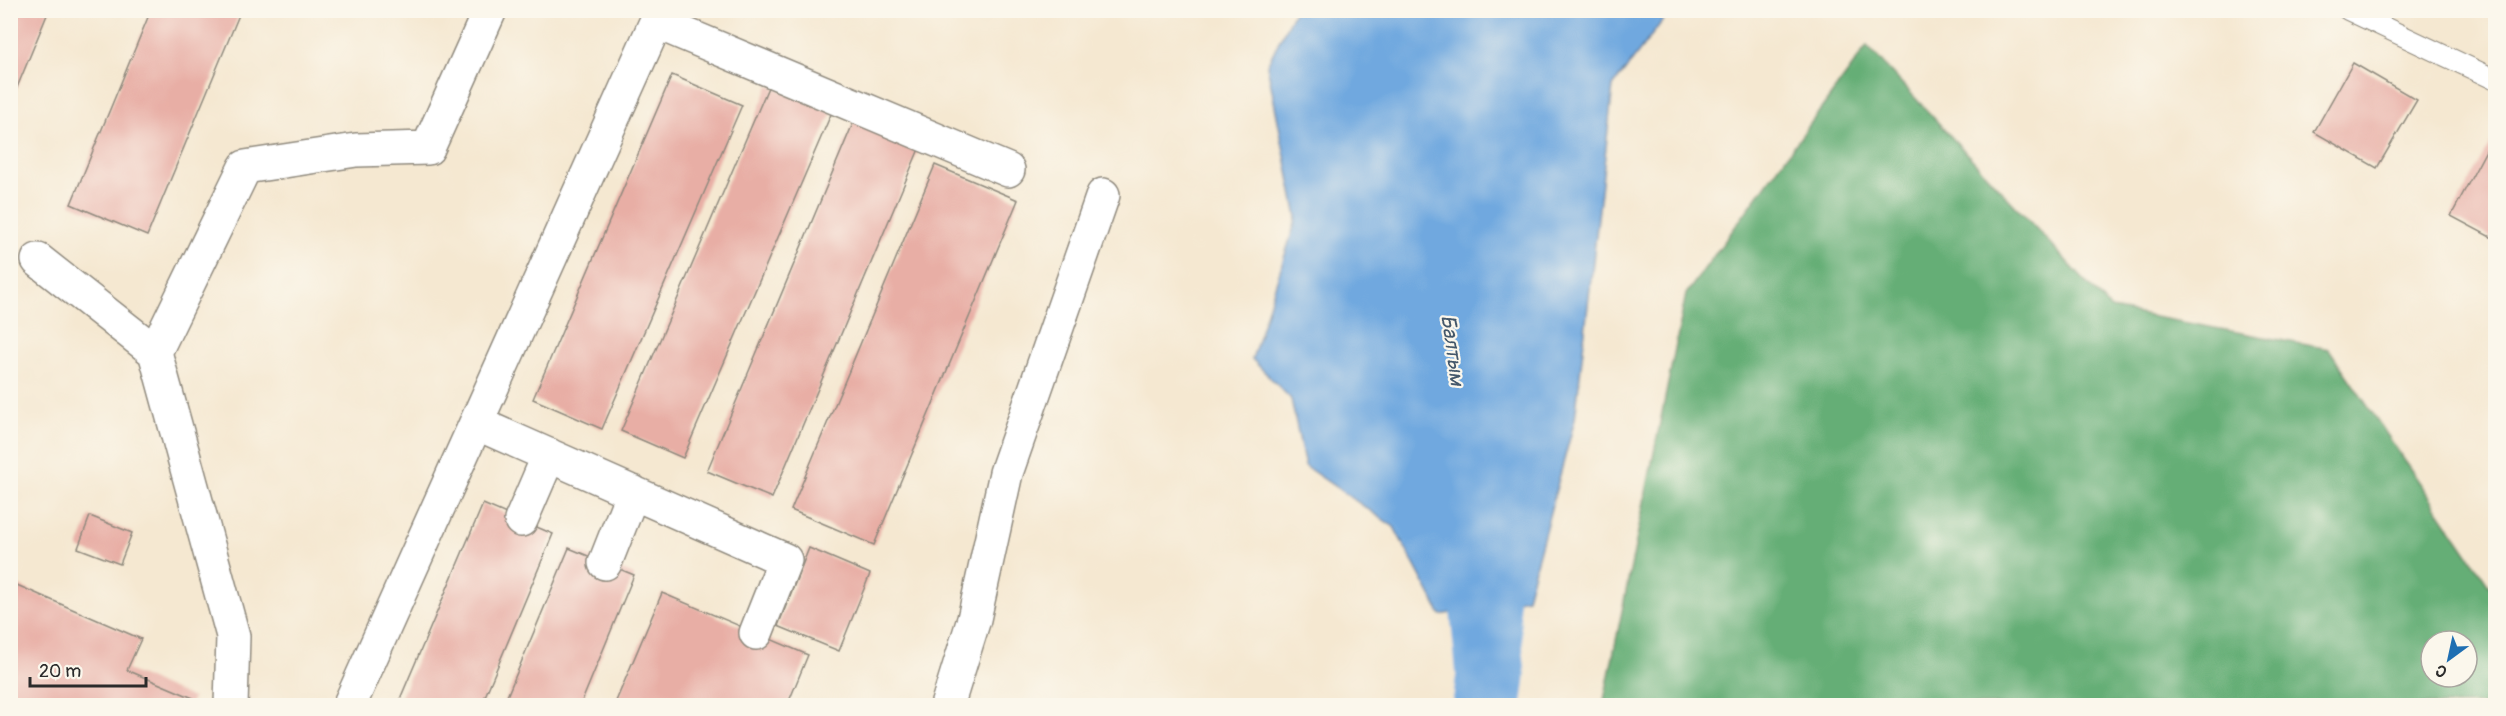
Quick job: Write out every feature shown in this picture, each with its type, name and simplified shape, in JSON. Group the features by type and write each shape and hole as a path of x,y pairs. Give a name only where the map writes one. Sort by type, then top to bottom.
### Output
{"street":[{"path":"155,352 245,167 356,150 428,148 490,10"},
{"path":"349,705 656,22 1008,170"},
{"path":"947,705 974,619 1006,473 1102,195"},
{"path":"38,260 155,352 233,636 231,705"},
{"path":"476,423 786,560 756,633"},
{"path":"521,520 549,455"},
{"path":"605,562 633,492"}],"lane":[{"path":"2348,10 2496,80"}],"green space":[{"path":"1867,46 2111,309 2329,349 2495,594 2495,705 1603,705 1686,294"}],"water":[{"path":"1295,10 1670,11 1613,86 1575,419 1527,598 1441,615 1394,527 1305,466 1291,399 1252,359 1297,217 1267,65"}],"building":[{"path":"10,10 49,10 11,102 10,102"},
{"path":"151,10 241,10 147,236 71,204"},
{"path":"2353,63 2417,100 2377,168 2314,132"},
{"path":"672,75 742,105 602,429 533,399"},
{"path":"769,85 832,112 683,458 621,431"},
{"path":"854,121 919,149 772,498 707,471"},
{"path":"2490,143 2496,146 2496,240 2451,216"},
{"path":"935,165 1018,200 874,545 791,510"},
{"path":"483,504 553,534 481,706 397,706"},
{"path":"90,516 132,533 120,564 78,548"},
{"path":"569,548 634,575 580,706 503,706"},
{"path":"809,548 870,574 839,651 778,626"},
{"path":"10,582 141,639 127,670 193,698 189,706 79,706 69,701 67,706 10,706"},
{"path":"662,593 808,655 787,706 614,706"}],"waterway":[{"name":"Балтым","path":"1475,511 1491,675 1487,706"}]}
